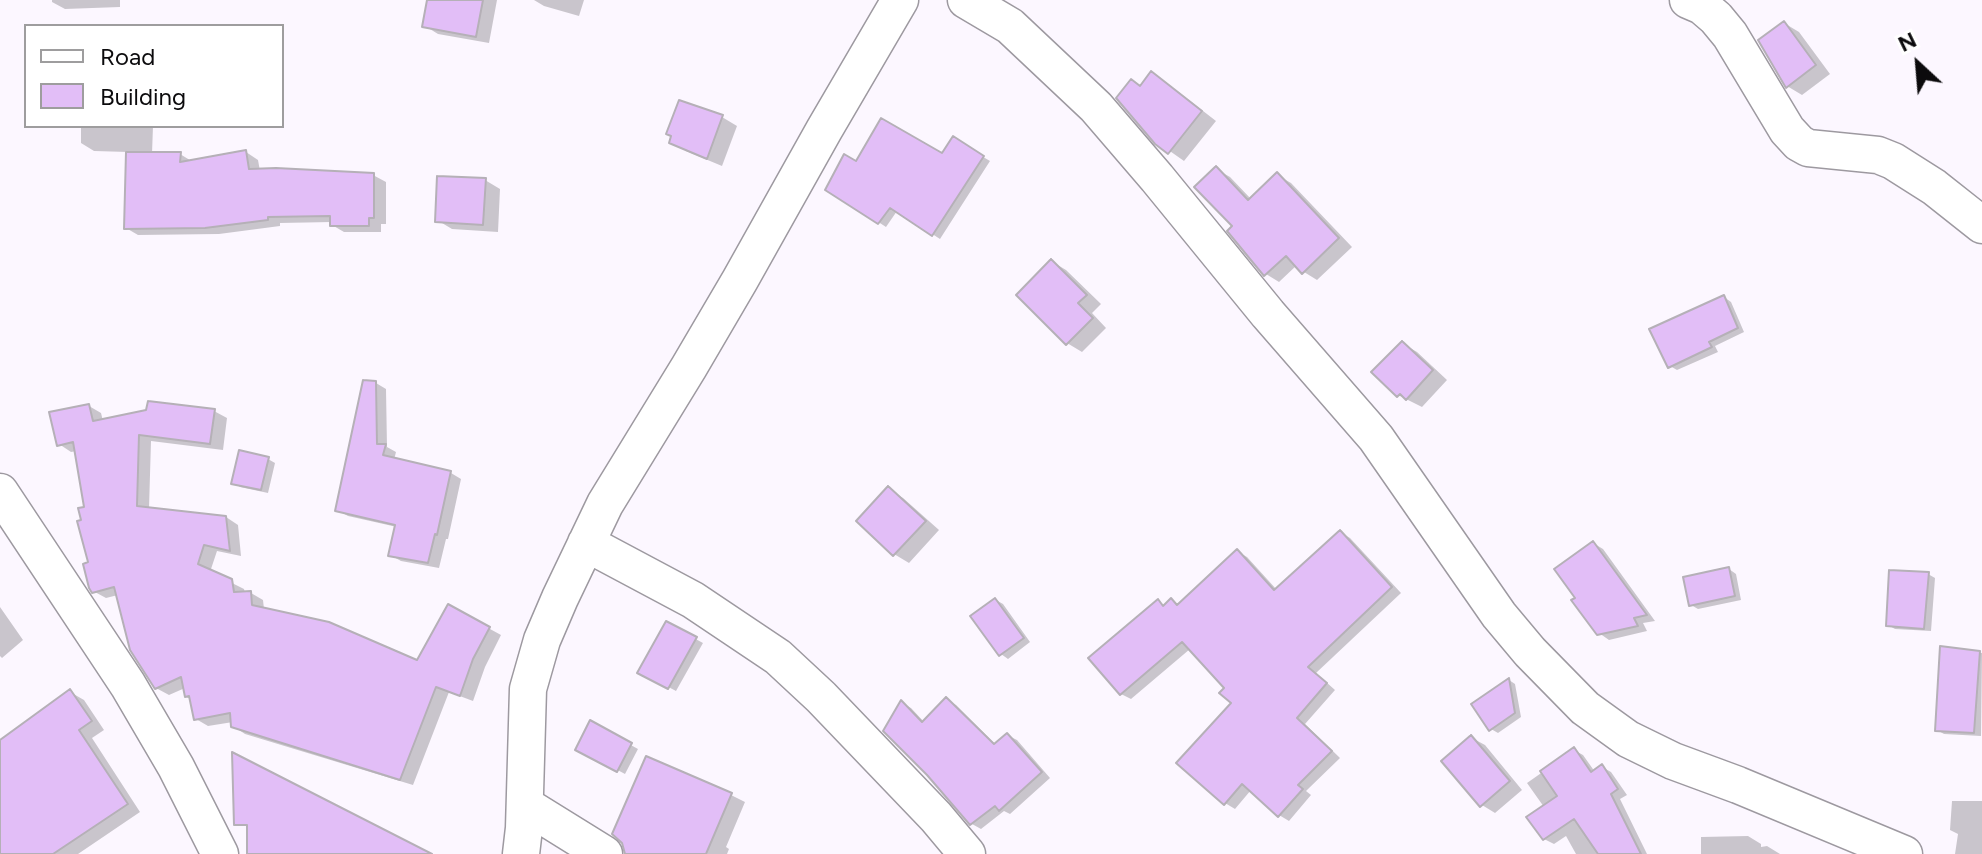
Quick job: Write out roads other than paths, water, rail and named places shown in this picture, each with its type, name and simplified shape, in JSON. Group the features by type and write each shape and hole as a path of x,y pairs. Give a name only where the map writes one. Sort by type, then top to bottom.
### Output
{"street":[{"path":"521,854 528,689 542,640 605,504 740,280 900,0"},
{"path":"966,0 1010,26 1107,119 1268,314 1376,438 1499,615 1585,708 1628,739 1673,761 1904,854"},
{"path":"1688,0 1702,6 1730,35 1787,130 1799,143 1808,148 1878,155 1893,161 1934,187 1982,225"},
{"path":"0,492 128,685 176,767 220,854"},
{"path":"586,543 693,600 778,657 821,697 936,817 967,854"},
{"path":"525,805 604,854"}]}
